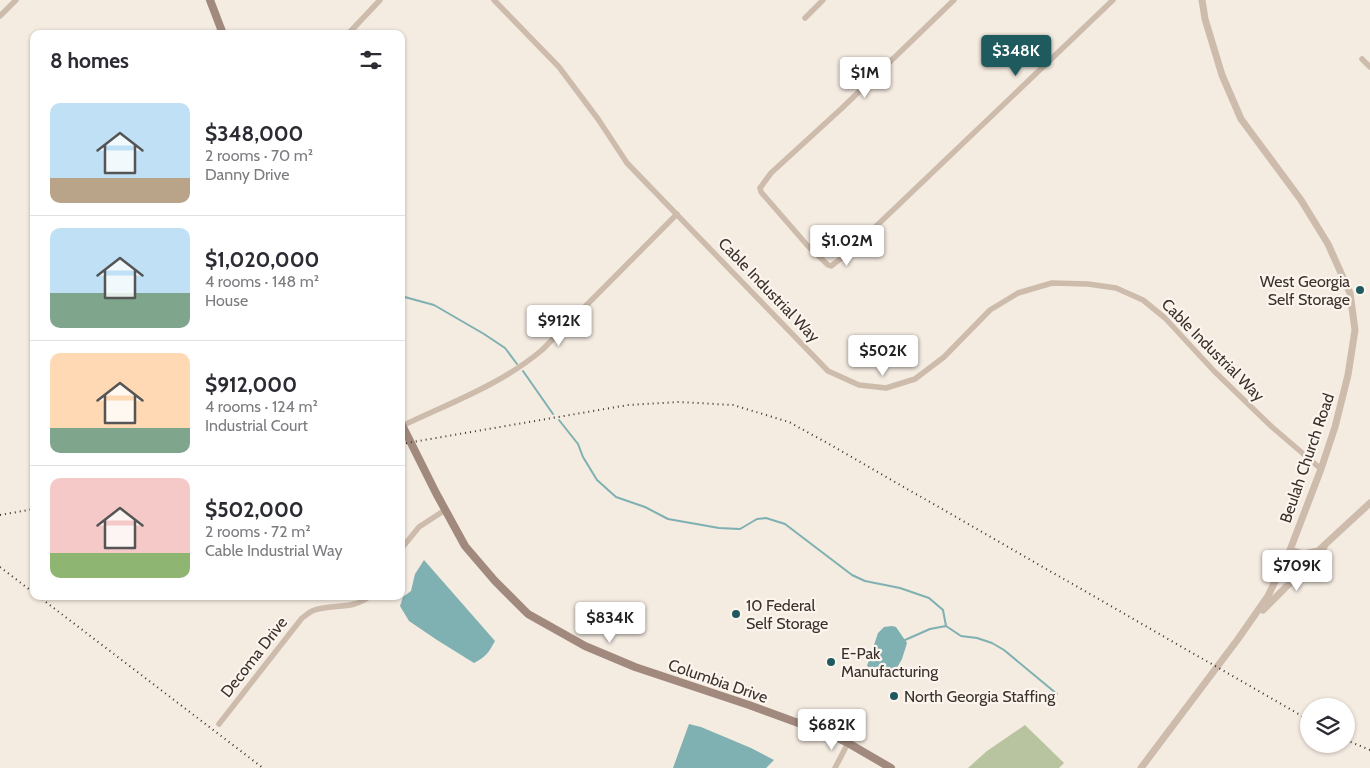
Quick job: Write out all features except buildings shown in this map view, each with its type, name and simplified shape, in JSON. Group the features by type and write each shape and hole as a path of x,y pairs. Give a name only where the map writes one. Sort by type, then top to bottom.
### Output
{"main road":[{"path":"210,0 221,30"},
{"name":"Columbia Drive","path":"405,431 465,546 495,581 528,614 585,646 635,667 749,705 848,742 892,768"}],"street":[{"path":"0,16 16,0"},
{"path":"352,30 380,0"},
{"name":"Cable Industrial Way","path":"494,0 560,67 627,163 828,371 859,386 886,388 914,379 944,357 990,310 1018,293 1052,283 1088,284 1116,288 1143,300 1165,318 1214,371 1272,428 1321,469"},
{"path":"805,18 823,0"},
{"path":"954,0 841,109 771,173 760,188 760,192 821,260 831,266 935,171 1113,0"},
{"name":"Beulah Church Road","path":"1141,768 1252,621 1268,596 1290,550 1335,427 1348,375 1355,330 1350,293 1328,244 1301,200 1241,119 1222,75 1205,18 1202,0"},
{"path":"1362,59 1370,67"},
{"path":"405,424 500,379 524,365 542,350 677,214"},
{"path":"1252,621 1370,503"},
{"path":"405,544 419,527 445,510"},
{"path":"1290,550 1308,554 1324,547"},
{"name":"Decoma Drive","path":"219,724 302,618 324,608 359,604 364,600"},
{"path":"835,768 848,742"}],"green space":[{"path":"1025,725 1064,763 1059,768 968,768 987,751"}],"water":[{"path":"424,560 495,641 482,659 474,663 409,621 400,606 402,600 405,600 405,596 411,591 415,574"},
{"path":"884,627 896,627 907,643 902,659 895,671 877,671 867,666 878,633"},
{"path":"689,724 701,727 751,748 774,760 766,768 673,768"}],"waterway":[{"path":"405,297 434,305 484,334 505,348 517,364"},
{"path":"523,371 553,414"},
{"path":"559,420 578,444 583,457 597,480 616,497 645,507 668,519 719,528 740,529 757,519 766,518 785,524 852,575 865,581 900,588 929,598 943,610 946,626 961,636 977,638 992,643 1004,650 1057,694"},
{"path":"905,640 930,629 946,626"}],"railway":[{"path":"405,443 628,405 679,402 733,405 789,422 1300,715"},
{"path":"0,515 30,510"},
{"path":"0,567 30,590"},
{"path":"43,600 263,768"},
{"path":"1355,744 1370,750"}],"place":[{"name":"West Georgia Self Storage","path":"1360,290"},
{"name":"10 Federal Self Storage","path":"736,614"},
{"name":"E-Pak Manufacturing","path":"831,662"},
{"name":"North Georgia Staffing","path":"894,696"}]}
